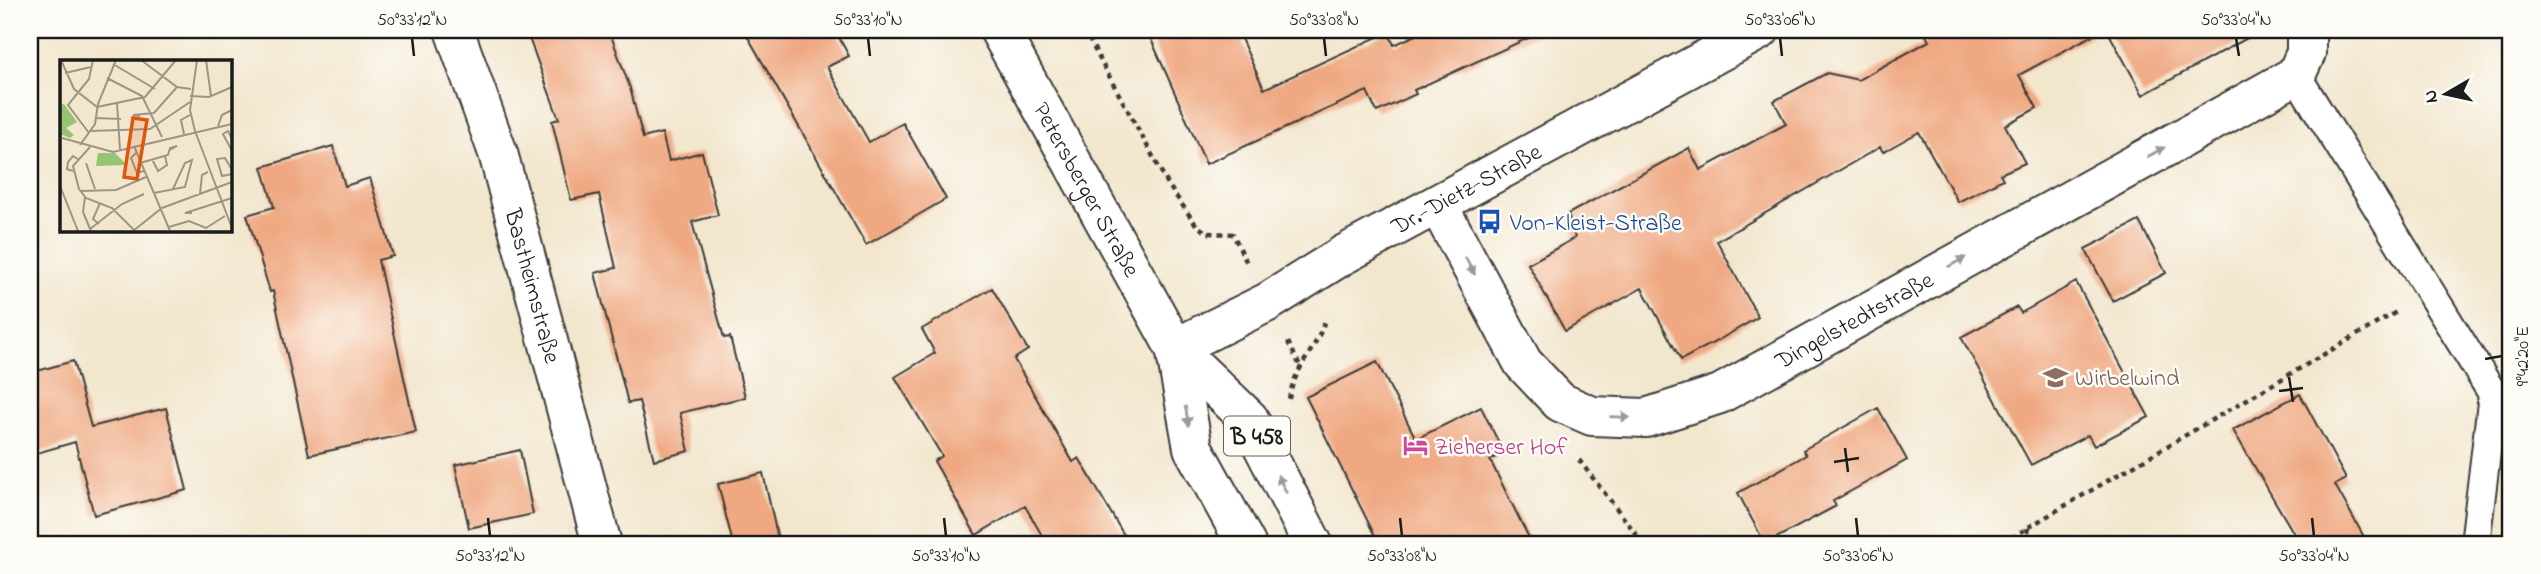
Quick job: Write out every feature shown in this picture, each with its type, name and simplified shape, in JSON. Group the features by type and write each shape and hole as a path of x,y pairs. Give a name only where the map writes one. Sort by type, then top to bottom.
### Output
{"street":[{"name":"Bastheimstraße","path":"454,30 498,153 602,544"},
{"name":"Petersberger Straße","path":"999,30 1175,348 1249,419 1314,544"},
{"name":"Dr.-Dietz-Straße","path":"1175,348 1268,302 1343,255 1760,30"},
{"path":"2296,75 2306,53 2306,30"},
{"name":"Dingelstedtstraße","path":"1438,205 1523,363 1560,402 1592,416 1646,418 1720,394 2296,75"},
{"name":"Petersberger Straße","path":"1175,348 1193,448 1246,544"}],"lane":[{"path":"2296,75 2432,291 2493,394 2475,544"}],"path":[{"path":"1084,30 1169,186 1197,226 1208,233 1233,234 1238,246"},
{"path":"2004,544 2432,291"},
{"path":"1294,354 1300,366 1319,341"},
{"path":"2027,528 2032,544"}],"building":[{"path":"526,30 609,30 630,88 643,138 662,133 669,161 702,152 718,215 692,222 724,338 730,337 745,397 680,413 689,451 654,460 639,401 628,403 595,273 616,268 599,194 571,200 552,121 559,119"},
{"path":"744,30 835,30 849,56 827,67 869,142 903,123 946,199 866,245"},
{"path":"1147,30 1237,30 1264,89 1388,32 1394,45 1427,30 1546,30 1414,90 1416,94 1377,112 1367,91 1206,164"},
{"path":"1923,30 2102,30 2019,75 2037,108 2005,125 2025,163 2000,174 2003,179 1958,202 1919,132 1883,152 1880,147 1717,241 1758,317 1717,341 1681,360 1642,288 1565,331 1528,264 1575,238 1568,214 1689,148 1700,170 1786,124 1774,101 1827,73 1858,80 1929,41"},
{"path":"2107,30 2262,30 2143,95"},
{"path":"333,146 345,186 370,178 393,256 378,260 416,432 309,455 273,291 270,292 247,215 274,207 262,167"},
{"path":"2139,221 2166,273 2113,301 2085,249"},
{"name":"Wirbelwind","path":"2076,282 2149,417 2094,446 2088,435 2031,465 1961,337 2017,307 2021,313"},
{"path":"992,288 1028,350 1014,359 1073,462 1079,458 1129,544 1047,544 1025,506 976,535 934,461 942,456 895,377 935,353 922,329"},
{"path":"73,361 91,427 166,408 187,490 94,515 75,442 30,455 30,373"},
{"name":"Zieherser Hof","path":"1377,362 1416,439 1481,407 1504,453 1490,460 1532,544 1379,544 1306,397"},
{"path":"2300,394 2346,479 2335,485 2368,544 2300,544 2233,430"},
{"path":"1878,408 1907,460 1833,501 1836,506 1765,544 1738,493 1806,455 1803,450"},
{"path":"520,450 533,514 469,528 455,465"},
{"path":"763,473 779,544 733,544 718,484"}],"place":[{"name":"Von-Kleist-Straße","path":"1490,222"},
{"name":"Wirbelwind","path":"2055,377"},
{"name":"Zieherser Hof","path":"1415,446"}]}
